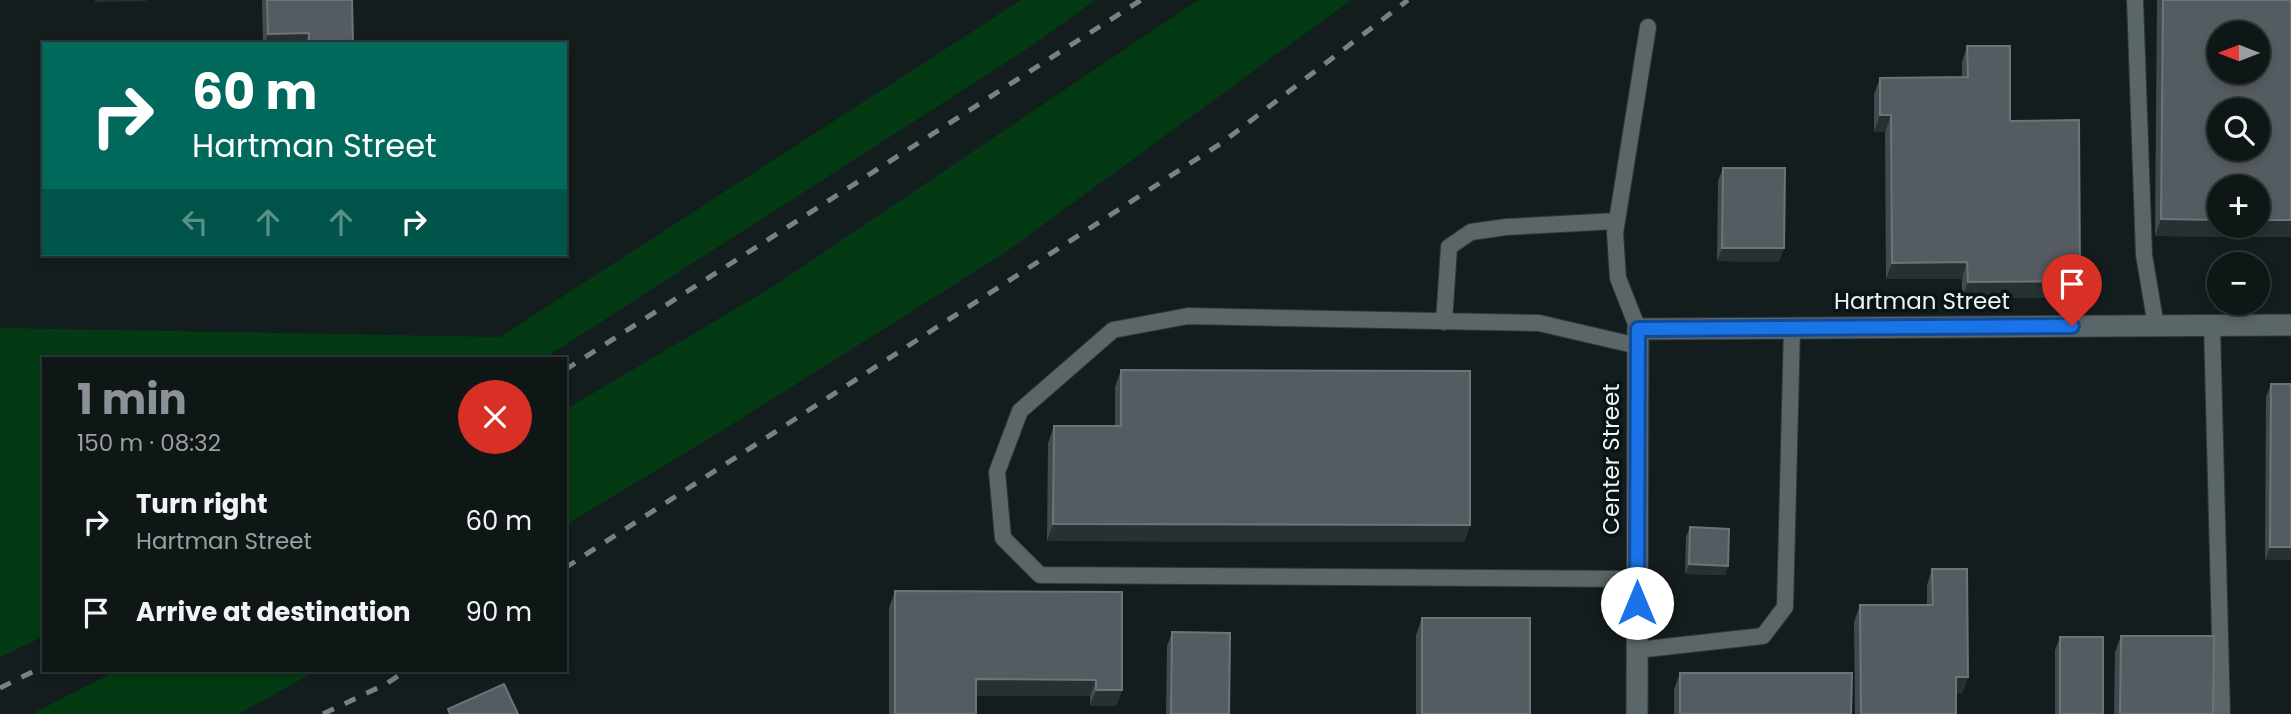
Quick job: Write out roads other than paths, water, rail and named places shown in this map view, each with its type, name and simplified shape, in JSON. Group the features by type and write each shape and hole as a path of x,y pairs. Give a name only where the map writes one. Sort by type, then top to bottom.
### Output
{"street":[{"name":"Hartman Street","path":"1638,337 1792,328 2291,325"},
{"name":"Center Street","path":"1637,714 1638,337"}],"lane":[{"path":"2135,0 2144,256 2156,326"},
{"path":"1637,579 1040,575 1003,538 998,472 1020,411 1113,330 1188,316 1539,323 1638,337 1618,278 1615,233 1648,27"},
{"path":"1444,322 1449,247 1471,232 1506,227 1616,221"},
{"path":"2212,325 2222,714"},
{"path":"1637,650 1763,636 1785,607 1792,328"}],"railway":[{"path":"567,369 1141,0"},
{"path":"567,567 1223,142 1408,0"},
{"path":"0,688 42,667"},
{"path":"323,714 386,684 404,672"}]}
